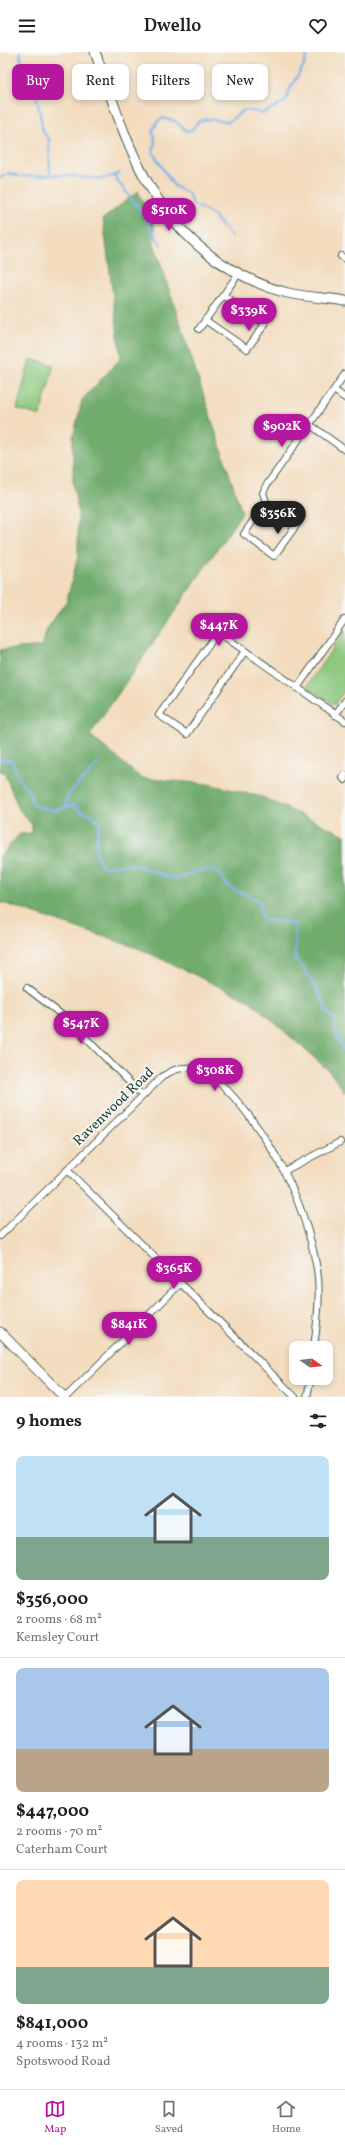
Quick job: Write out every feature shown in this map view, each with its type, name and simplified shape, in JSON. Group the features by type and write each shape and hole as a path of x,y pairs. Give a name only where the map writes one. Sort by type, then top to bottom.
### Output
{"street":[{"path":"95,52 131,153 152,193 186,236 214,259 254,281 288,293 345,301"},
{"path":"199,328 239,273"},
{"path":"205,320 247,349 265,324 223,295"},
{"path":"266,502 244,534 274,556 297,524 266,502 263,493 266,486 345,374"},
{"path":"334,390 345,398"},
{"path":"309,424 345,450"},
{"path":"297,688 345,619"},
{"path":"245,651 187,734 159,715 218,632 345,721"},
{"path":"336,715 345,701"},
{"path":"345,775 343,778 345,780"},
{"path":"27,988 72,1024 142,1095"},
{"name":"Ravenwood Road","path":"0,1236 142,1095 168,1072 183,1067 201,1071 218,1082 245,1111 284,1171 305,1224 317,1270 318,1313 315,1341"},
{"path":"284,1171 340,1142"},
{"path":"67,1170 295,1397"},
{"path":"0,1332 65,1397 180,1284"},
{"path":"307,1397 310,1385"}],"green space":[{"path":"138,191 154,226 154,243 242,513 90,735 141,778 208,784 262,797 345,835 345,1092 328,1070 250,1001 140,949 0,902 0,856 20,834 32,833 32,825 19,809 4,772 0,771 0,650 42,646 47,629 67,600 78,556 78,511 73,484 73,438 82,400 121,358 103,219"},
{"path":"30,359 54,365 40,416 17,409"},
{"path":"345,630 345,690 334,705 307,686"}],"waterway":[{"path":"20,52 21,60 31,80 38,102 43,131 49,140 50,175"},
{"path":"153,153 155,141 153,130 158,121 163,118 175,121 186,131 191,131 198,122 207,119 228,122 244,110 264,113 286,101 291,87 303,67 308,52"},
{"path":"153,153 174,186 188,193 193,204 213,215 232,237"},
{"path":"0,178 9,173 19,176"},
{"path":"22,176 67,175 105,178 119,173"},
{"path":"114,176 142,213 161,245"},
{"path":"0,759 12,761 20,781 30,793 34,806 55,810 74,805 80,811 92,815 100,824 96,841 96,852 100,863 104,867 132,864 178,879 197,871 215,870 220,873 224,882 233,889 259,900 261,916 264,920 295,924 295,959 305,970 324,1002 326,1011 333,1018 337,1039 345,1050"},
{"path":"65,808 67,796 98,764"}]}
